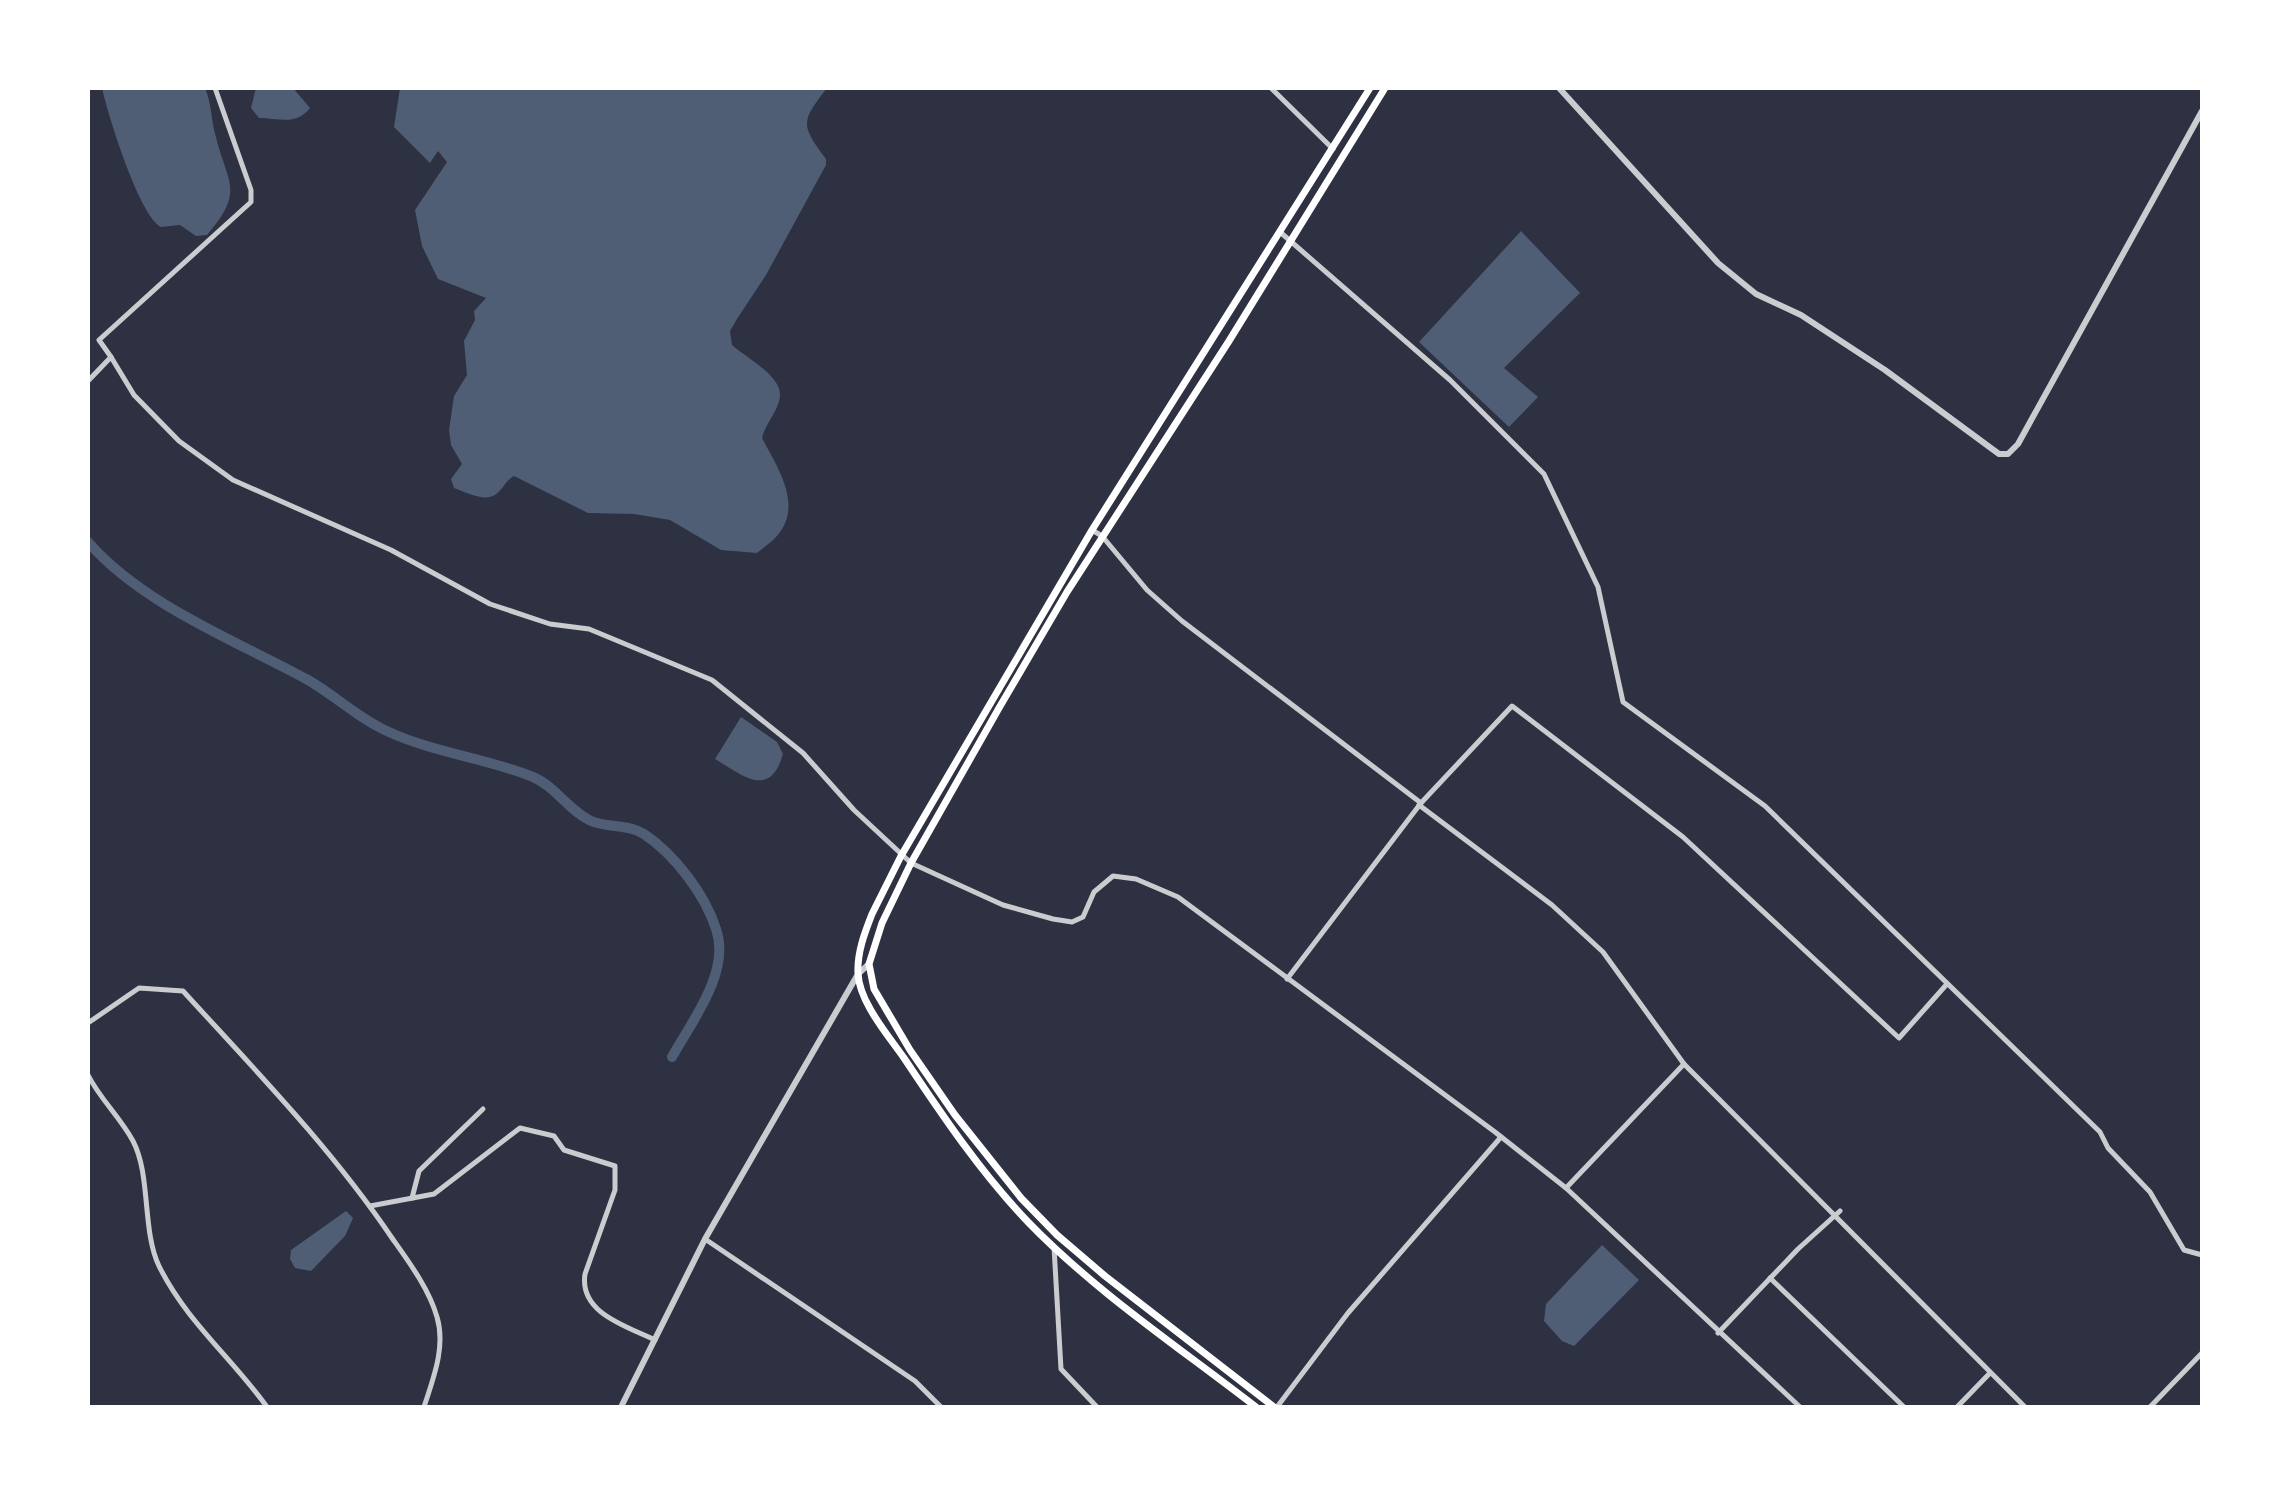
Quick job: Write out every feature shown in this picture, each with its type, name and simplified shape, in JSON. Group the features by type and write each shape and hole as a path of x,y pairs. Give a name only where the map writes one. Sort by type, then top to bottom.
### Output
{"main road":[{"path":"1256,1407 1054,1246 1006,1197 951,1126 880,1022 858,974 863,938 901,856 1092,530 1370,88"},
{"path":"1276,1407 1105,1276 1021,1198 955,1115 886,1012 874,989 869,964 882,923 911,863 1102,536 1229,341 1385,88"}],"street":[{"path":"215,88 251,190 251,202 99,340 134,395 179,441 233,480 391,550 490,604 524,617 589,629 626,642 727,690 803,753 901,856 1003,905 1072,922 1083,917 1094,892 1113,876 1136,879 1178,897 1566,1188 1800,1407"},
{"path":"1271,88 1334,149"},
{"path":"1559,88 1718,263 1756,294 1801,315 1885,370 1999,454 2008,454 2018,444 2202,111"},
{"path":"1280,232 1450,380 1544,474 1598,587 1623,702 1765,806 2100,1132 2108,1148 2150,1192 2184,1250 2202,1255"},
{"path":"88,381 111,357"},
{"path":"1092,530 1102,536 1147,590 1182,621 1552,905 1603,952 1684,1064 2025,1407"},
{"path":"1287,979 1420,804 1512,706 1683,837 1899,1038 1947,984"},
{"path":"621,1407 657,1341 705,1239 858,974 869,964"},
{"path":"88,1023 139,988 183,991 283,1099 370,1206 416,1272 438,1318 440,1348 424,1407"},
{"path":"1566,1188 1684,1064"},
{"path":"88,1075 100,1098 134,1142 158,1264 192,1321 249,1382 267,1407"},
{"path":"412,1198 419,1171 483,1109"},
{"path":"370,1206 424,1198 444,1188 520,1128 554,1136 564,1150 615,1166 615,1190 583,1288 588,1300 599,1310 657,1341"},
{"path":"1276,1407 1348,1313 1501,1137"},
{"path":"1718,1333 1840,1211"},
{"path":"705,1239 915,1381 941,1407"},
{"path":"1054,1246 1061,1369 1097,1407"},
{"path":"1770,1278 1904,1407"},
{"path":"2150,1407 2202,1353"},
{"path":"1957,1407 1990,1373"}],"water":[{"path":"102,88 205,88 230,188 226,208 207,235 196,236 180,225 161,227 152,219 134,185"},
{"path":"256,88 293,88 310,108 293,119 259,118 251,108"},
{"path":"400,88 827,88 808,116 807,123 812,138 826,159 826,165 766,275 730,331 732,345 769,374 780,396 762,438 780,472 788,496 788,508 780,532 757,553 721,550 670,520 634,514 588,513 514,476 491,497 474,496 454,488 451,479 462,464 451,445 449,430 454,396 467,375 464,341 475,320 474,311 486,298 438,279 422,246 415,210 447,162 438,151 430,163 394,127"},
{"path":"1521,231 1580,293 1504,368 1538,397 1509,427 1419,342"},
{"path":"741,717 777,742 783,754 771,776 763,780 745,777 715,759"},
{"path":"346,1211 353,1218 345,1236 311,1271 295,1268 290,1259 291,1250"},
{"path":"1602,1245 1639,1280 1574,1346 1562,1341 1544,1321 1546,1304"}],"waterway":[{"path":"88,542 135,585 163,603 308,680 378,727 424,745 533,777 591,821 638,831 655,842 696,889 711,916 719,945 718,962 707,996 672,1057"}]}
